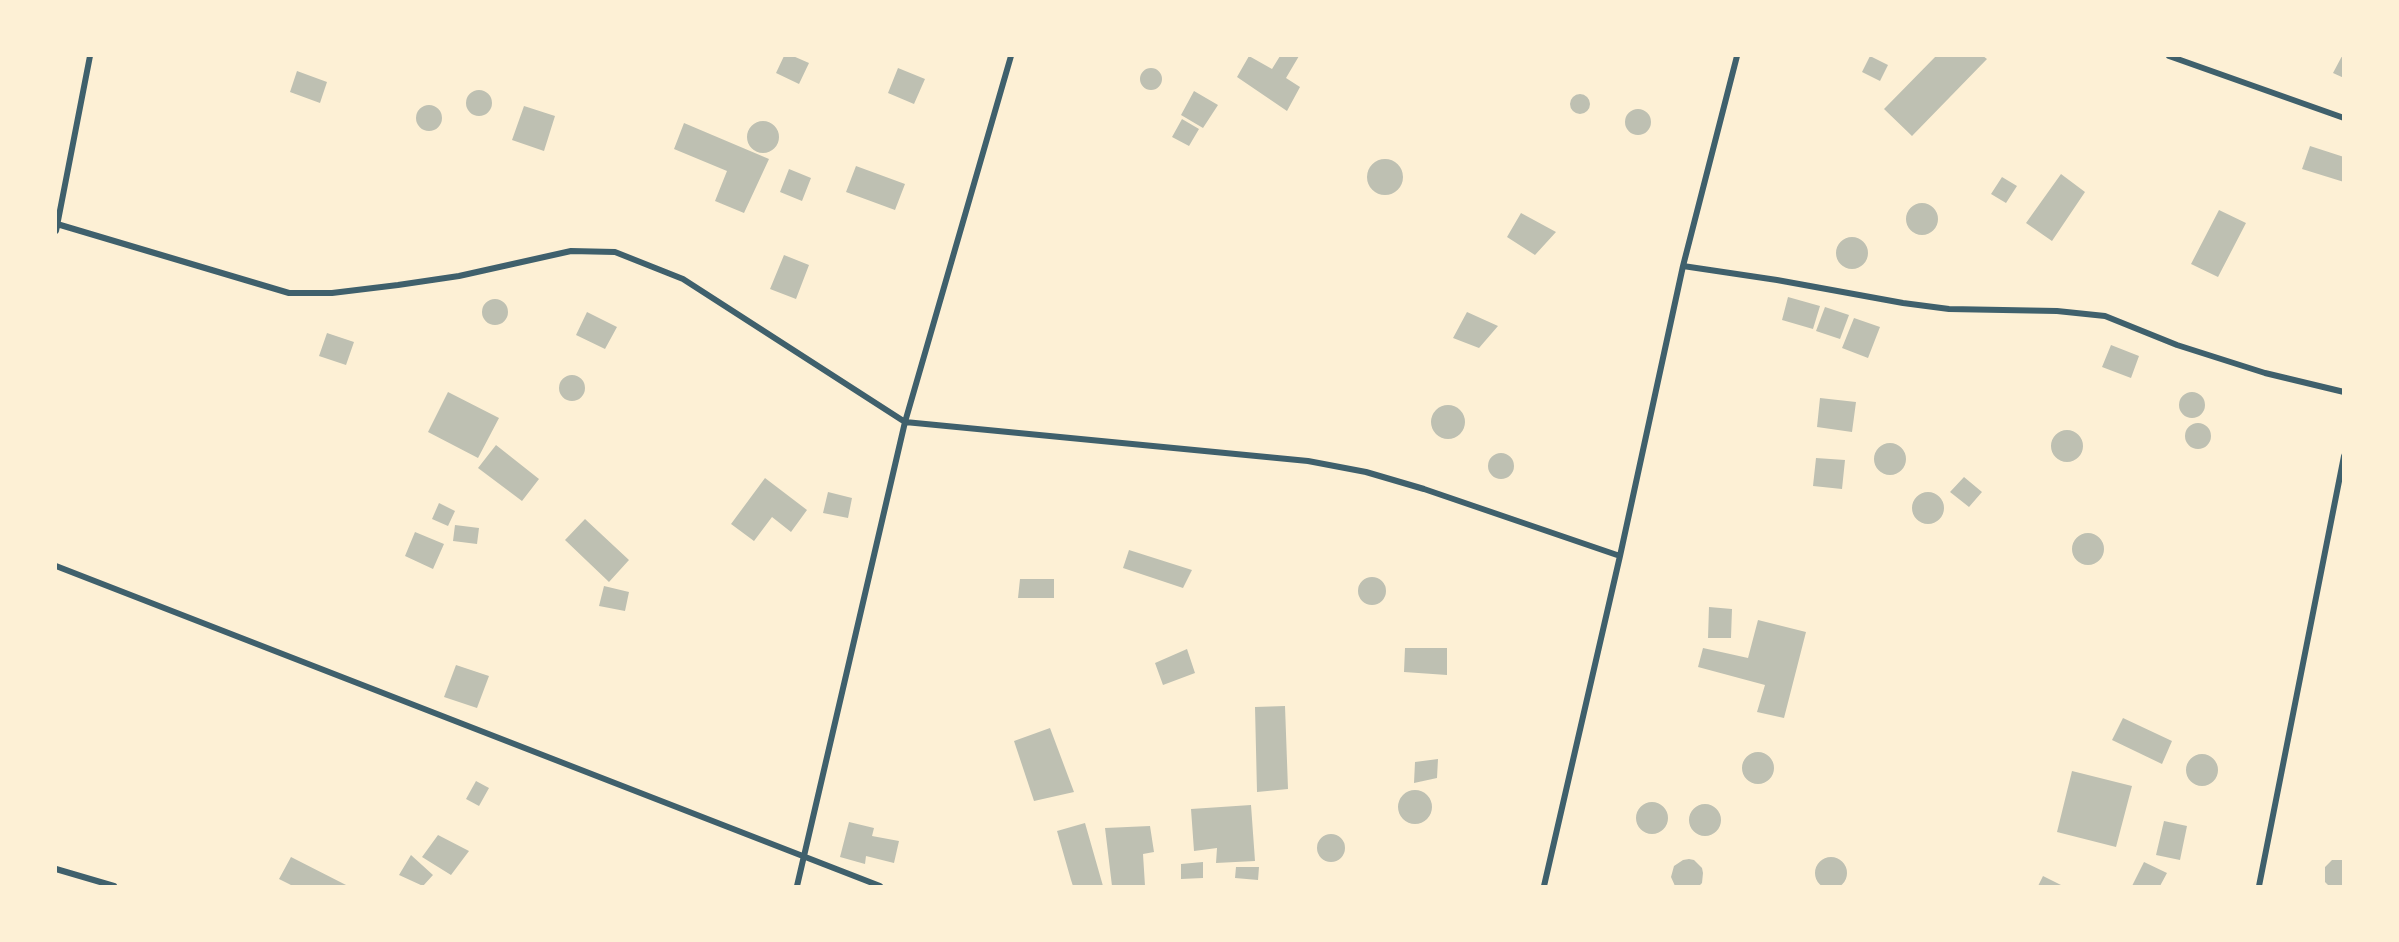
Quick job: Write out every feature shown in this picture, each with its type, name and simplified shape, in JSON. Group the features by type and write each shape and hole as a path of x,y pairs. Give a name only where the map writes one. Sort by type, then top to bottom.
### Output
{"street":[{"path":"56,231 90,56"},
{"path":"797,886 905,422 1011,56"},
{"path":"1544,886 1620,556 1683,266 1737,56"},
{"path":"2169,56 2343,118"},
{"path":"57,224 289,292 332,293 398,285 459,276 571,251 615,252 683,279 905,422 1308,462 1366,472 1424,489 1620,556"},
{"path":"1683,266 1949,309 2057,311 2105,316 2176,345 2343,392"},
{"path":"2259,886 2342,471 2343,456"},
{"path":"56,566 880,886"},
{"path":"56,869 114,886"}],"building":[{"path":"784,56 793,56 809,63 799,84 776,73"},
{"path":"1249,56 1272,69 1280,56 1299,56 1286,78 1300,87 1287,111 1237,77"},
{"path":"1870,56 1888,65 1880,81 1862,72"},
{"path":"1936,56 1983,56 1987,59 1912,136 1884,109"},
{"path":"2344,56 2344,78 2333,73"},
{"path":"898,68 925,79 914,104 888,93"},
{"path":"1147,68 1155,68 1162,75 1162,83 1155,90 1147,90 1140,83 1140,75"},
{"path":"297,71 327,82 320,103 290,92"},
{"path":"479,90 488,94 492,103 488,112 479,116 470,112 466,103 470,94"},
{"path":"1194,91 1218,105 1203,128 1181,115"},
{"path":"1580,94 1587,97 1590,104 1587,111 1580,114 1573,111 1570,104 1573,97"},
{"path":"429,105 438,109 442,118 438,127 429,131 420,127 416,118 420,109"},
{"path":"524,106 555,116 544,151 512,140"},
{"path":"1638,109 1647,113 1651,122 1647,131 1638,135 1629,131 1625,122 1629,113"},
{"path":"1182,119 1199,129 1189,146 1172,137"},
{"path":"763,121 775,125 779,137 775,149 763,153 751,149 747,137 751,125"},
{"path":"684,123 769,159 744,213 715,201 727,171 674,149"},
{"path":"2310,146 2344,157 2344,182 2302,169"},
{"path":"1385,159 1398,164 1403,177 1398,190 1385,195 1372,190 1367,177 1372,164"},
{"path":"856,166 905,184 895,210 846,192"},
{"path":"789,169 811,178 802,201 780,192"},
{"path":"2061,174 2085,192 2052,241 2026,223"},
{"path":"2002,177 2017,186 2006,203 1991,194"},
{"path":"1922,203 1933,208 1938,219 1933,230 1922,235 1911,230 1906,219 1911,208"},
{"path":"2219,210 2246,223 2218,277 2191,264"},
{"path":"1521,213 1556,232 1535,255 1507,237"},
{"path":"1852,237 1863,242 1868,253 1863,264 1852,269 1841,264 1836,253 1841,242"},
{"path":"784,255 809,265 796,299 770,289"},
{"path":"1788,297 1820,306 1813,329 1782,320"},
{"path":"495,299 504,303 508,312 504,321 495,325 486,321 482,312 486,303"},
{"path":"1825,307 1849,315 1840,339 1816,331"},
{"path":"587,312 617,327 605,349 576,335"},
{"path":"1467,312 1498,326 1479,348 1453,338"},
{"path":"1854,318 1880,327 1868,358 1842,348"},
{"path":"327,333 354,342 346,365 319,356"},
{"path":"2111,345 2139,356 2131,378 2102,367"},
{"path":"572,375 581,379 585,388 581,397 572,401 563,397 559,388 563,379"},
{"path":"448,392 499,418 478,458 428,432"},
{"path":"2192,392 2201,396 2205,405 2201,414 2192,418 2183,414 2179,405 2183,396"},
{"path":"1820,398 1856,402 1852,432 1817,427"},
{"path":"1448,405 1460,410 1465,422 1460,434 1448,439 1436,434 1431,422 1436,410"},
{"path":"2198,423 2207,427 2211,436 2207,445 2198,449 2189,445 2185,436 2189,427"},
{"path":"2067,430 2078,435 2083,446 2078,457 2067,462 2056,457 2051,446 2056,435"},
{"path":"1890,443 1901,448 1906,459 1901,470 1890,475 1879,470 1874,459 1879,448"},
{"path":"496,445 539,479 522,501 478,468"},
{"path":"1501,453 1510,457 1514,466 1510,475 1501,479 1492,475 1488,466 1492,457"},
{"path":"1816,458 1845,460 1842,489 1813,486"},
{"path":"1964,477 1982,492 1969,507 1950,492"},
{"path":"765,478 807,510 791,532 772,517 754,541 731,524"},
{"path":"828,492 852,498 848,518 823,513"},
{"path":"1928,492 1939,497 1944,508 1939,519 1928,524 1917,519 1912,508 1917,497"},
{"path":"439,503 455,511 448,526 432,519"},
{"path":"585,519 629,560 609,582 565,540"},
{"path":"455,525 479,528 477,544 453,541"},
{"path":"415,532 444,544 433,569 405,556"},
{"path":"2088,533 2099,538 2104,549 2099,560 2088,565 2077,560 2072,549 2077,538"},
{"path":"1129,550 1192,570 1183,588 1123,568"},
{"path":"1372,577 1382,581 1386,591 1382,601 1372,605 1362,601 1358,591 1362,581"},
{"path":"1020,579 1054,579 1054,598 1018,598"},
{"path":"604,586 629,592 625,611 599,606"},
{"path":"1709,607 1732,609 1731,638 1708,638"},
{"path":"1758,620 1806,632 1784,718 1757,712 1765,685 1698,667 1703,648 1748,658"},
{"path":"1405,648 1447,648 1447,675 1404,672"},
{"path":"1187,649 1195,673 1163,685 1155,663"},
{"path":"456,665 489,676 477,708 444,697"},
{"path":"1285,706 1288,789 1257,792 1255,707"},
{"path":"2123,718 2172,741 2162,764 2112,740"},
{"path":"1050,728 1074,792 1034,801 1014,741"},
{"path":"1758,752 1769,757 1774,768 1769,779 1758,784 1747,779 1742,768 1747,757"},
{"path":"2202,754 2213,759 2218,770 2213,781 2202,786 2191,781 2186,770 2191,759"},
{"path":"1438,759 1437,778 1414,783 1415,762"},
{"path":"2072,771 2132,786 2116,847 2057,832"},
{"path":"476,781 489,788 479,806 466,799"},
{"path":"1415,790 1427,795 1432,807 1427,819 1415,824 1403,819 1398,807 1403,795"},
{"path":"1652,802 1663,807 1668,818 1663,829 1652,834 1641,829 1636,818 1641,807"},
{"path":"1705,804 1716,809 1721,820 1716,831 1705,836 1694,831 1689,820 1694,809"},
{"path":"1251,805 1255,861 1216,863 1217,848 1194,851 1191,809"},
{"path":"2164,821 2187,826 2180,860 2156,855"},
{"path":"849,822 874,828 872,836 899,841 894,863 866,856 865,864 840,857"},
{"path":"1085,823 1103,886 1073,886 1057,831"},
{"path":"1150,826 1154,852 1143,854 1145,886 1112,886 1105,828"},
{"path":"1331,834 1341,838 1345,848 1341,858 1331,862 1321,858 1317,848 1321,838"},
{"path":"438,835 469,851 451,875 422,857"},
{"path":"411,855 433,875 423,886 399,875"},
{"path":"291,857 348,886 293,886 279,879"},
{"path":"1831,857 1842,862 1847,873 1842,884 1831,889 1820,884 1815,873 1820,862"},
{"path":"1689,859 1694,860 1702,868 1702,883 1699,886 1675,886 1671,877 1674,866"},
{"path":"2332,860 2344,860 2344,886 2329,886 2325,882 2325,867"},
{"path":"1203,862 1203,878 1181,879 1181,864"},
{"path":"2144,862 2167,873 2160,886 2132,886"},
{"path":"1236,867 1259,867 1258,880 1235,878"},
{"path":"2043,876 2063,886 2038,886"}]}
